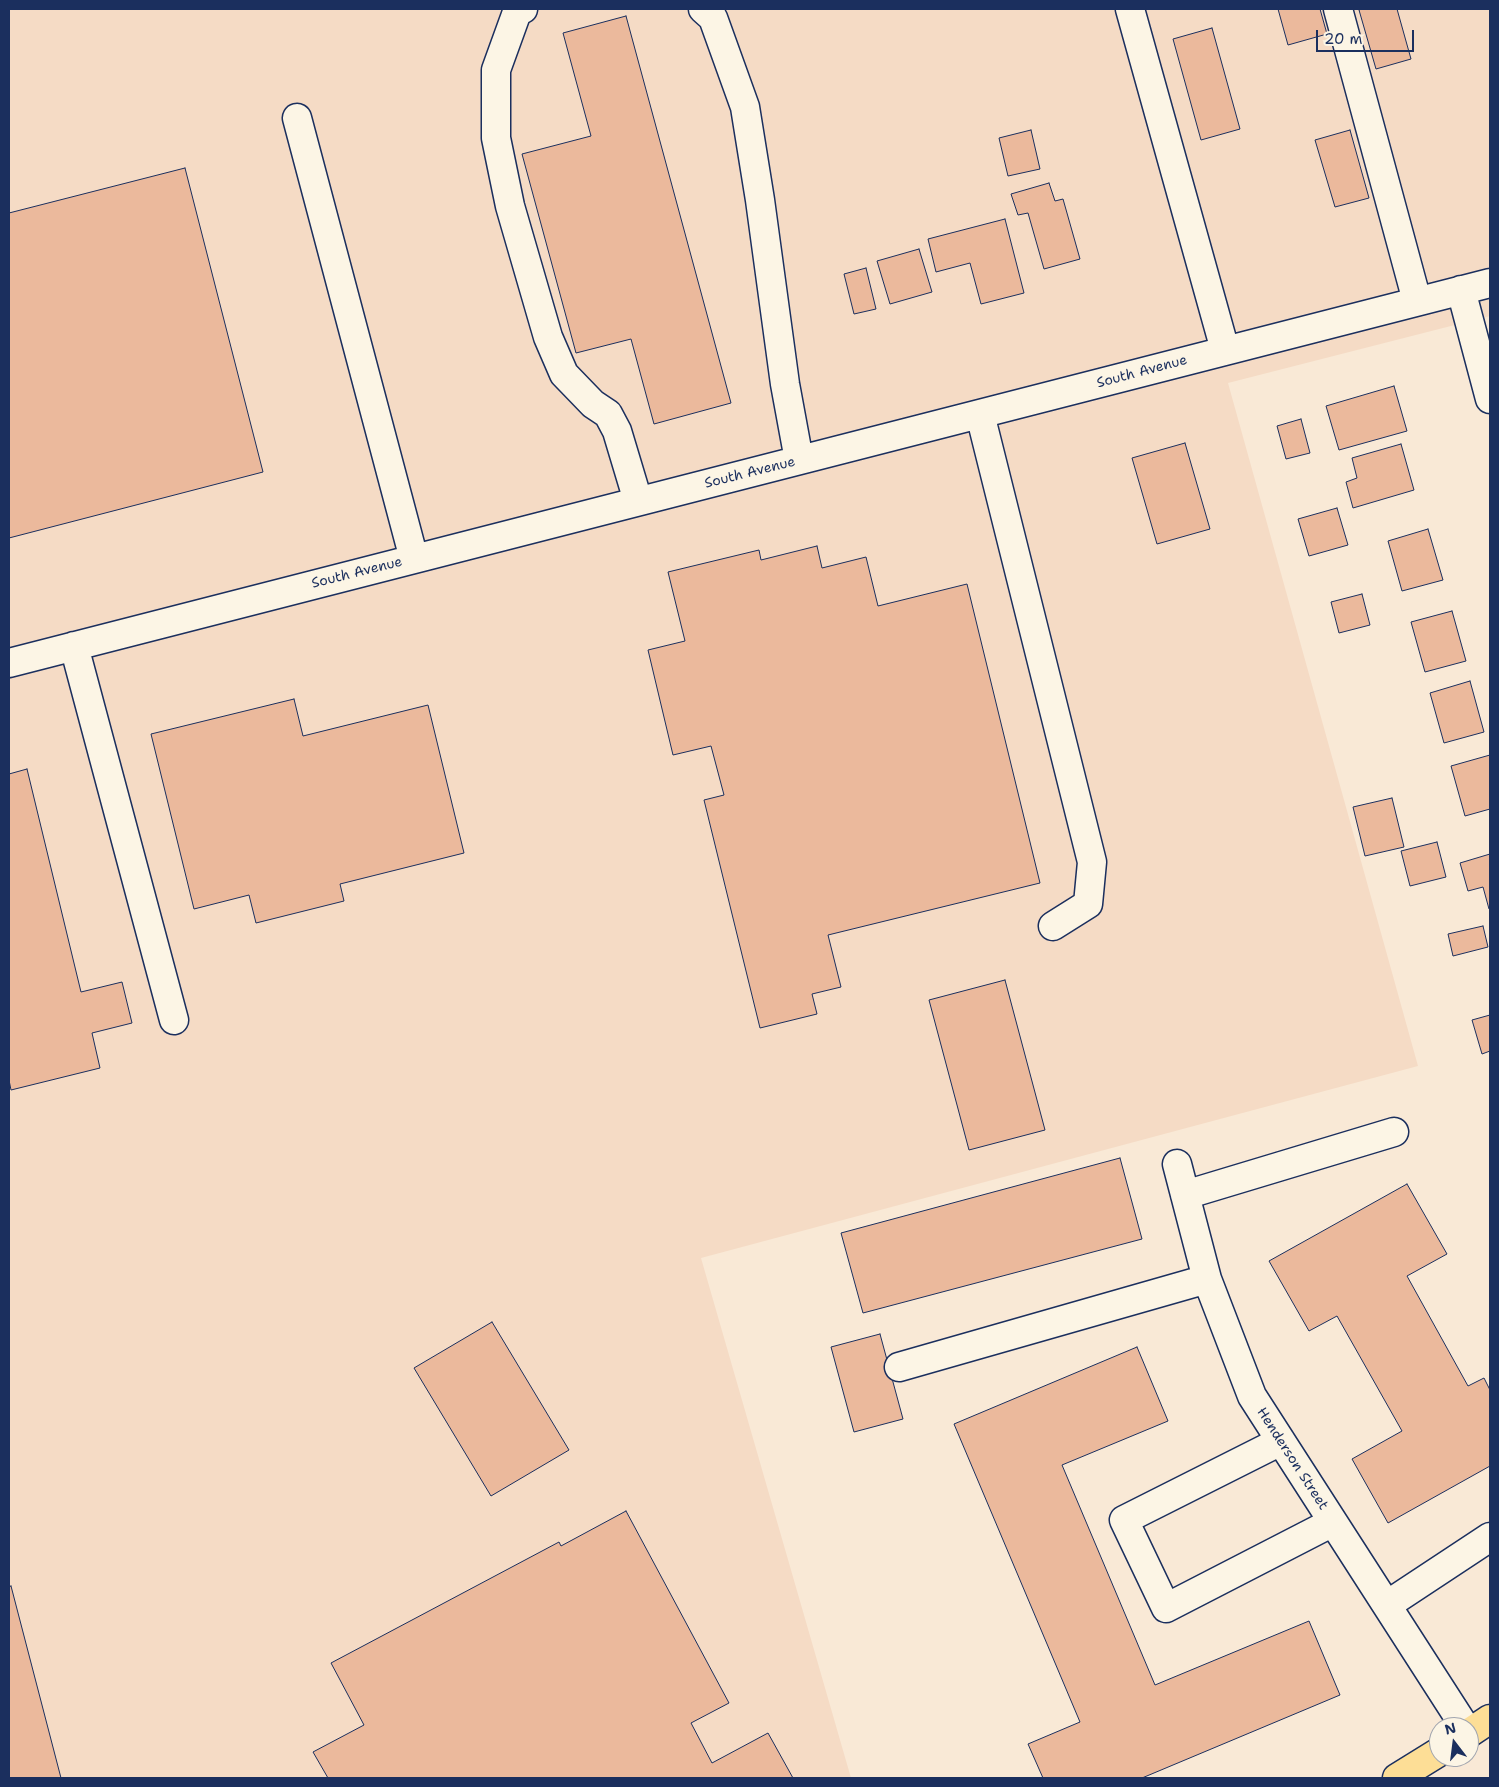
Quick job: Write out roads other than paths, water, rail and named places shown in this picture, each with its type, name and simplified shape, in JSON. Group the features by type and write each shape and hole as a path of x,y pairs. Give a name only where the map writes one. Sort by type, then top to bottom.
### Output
{"main road":[{"path":"1479,1726 1490,1719"},
{"path":"1398,1778 1429,1758"}],"street":[{"path":"523,9 517,12 496,70 496,138 510,206 548,337 564,374 594,404 608,414 617,431 638,502"},
{"path":"703,9 713,18 745,106 760,200 784,384 799,460"},
{"path":"1130,9 1225,350"},
{"path":"1338,9 1417,301"},
{"path":"297,118 414,559"},
{"name":"South Avenue","path":"9,663 1490,282"},
{"path":"1461,290 1490,399"},
{"path":"980,414 1092,862 1088,904 1053,926"},
{"path":"74,646 174,1020"},
{"path":"1185,1195 1394,1132"},
{"name":"Henderson Street","path":"1177,1164 1207,1279 1252,1396 1459,1717"},
{"path":"899,1367 1207,1279"},
{"path":"1281,1441 1124,1520 1166,1608 1333,1522"},
{"path":"1387,1605 1490,1537"}]}
